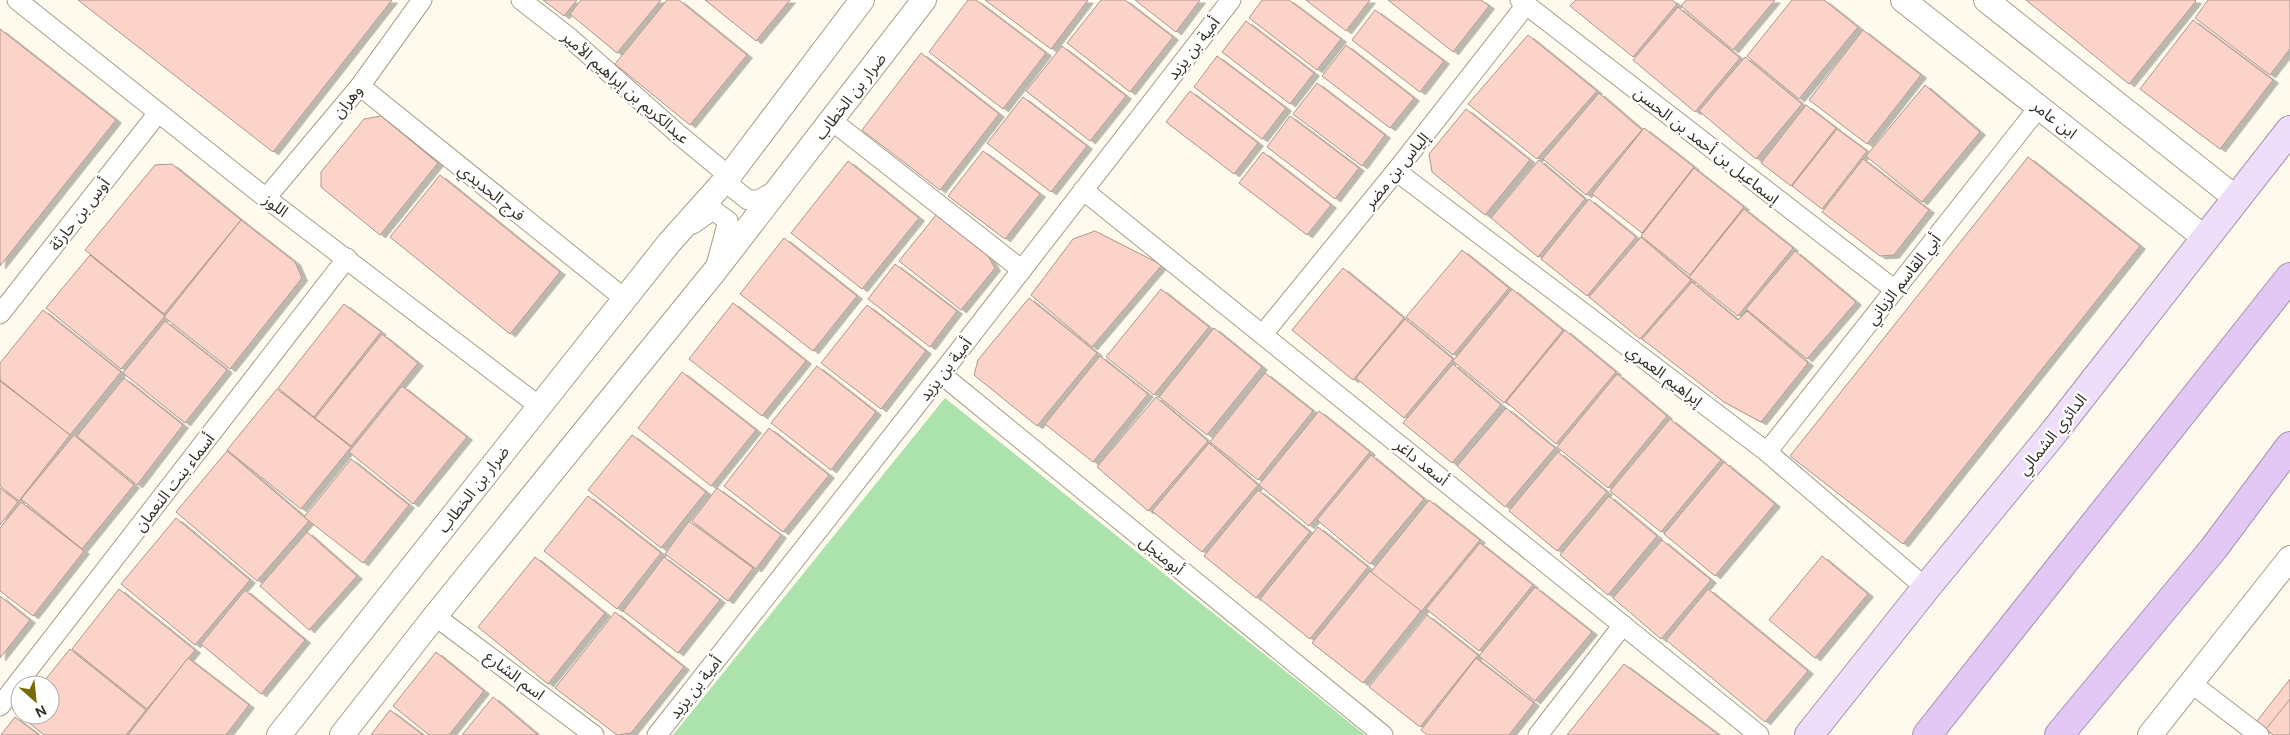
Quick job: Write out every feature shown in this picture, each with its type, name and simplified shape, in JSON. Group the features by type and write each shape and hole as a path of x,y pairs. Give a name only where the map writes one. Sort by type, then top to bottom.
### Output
{"highway":[{"path":"2229,355 2290,263"},
{"path":"1927,735 2290,277"},
{"path":"2059,735 2214,548 2290,446"}],"main road":[{"name":"الدائري الشمالي","path":"1809,735 2054,432 2290,130"}],"street":[{"name":"اللوز","path":"17,0 266,198 539,406"},
{"name":"وهران","path":"266,198 360,86 422,0"},
{"name":"عبدالكريم بن إبراهيم الأمير","path":"521,0 570,38 677,133 730,176"},
{"name":"ضرار بن الخطاب","path":"279,735 669,244 730,176 862,0"},
{"name":"ضرار بن الخطاب","path":"342,735 435,616 714,272 775,190 924,0"},
{"name":"أمية بن يزيد","path":"657,735 942,374 1231,0"},
{"name":"ابن عامر","path":"1903,0 2206,239"},
{"path":"1986,0 2237,199"},
{"name":"إلياس بن مضر","path":"1264,334 1396,171 1523,2"},
{"name":"إسماعيل بن أحمد بن الحسن","path":"1523,2 1895,290"},
{"name":"فرج الحديدي","path":"360,86 625,299"},
{"name":"أبي القاسم الزياني","path":"1766,452 2039,107"},
{"name":"أوس بن حارثة","path":"0,314 158,113"},
{"path":"831,120 1022,270"},
{"name":"إبراهيم العمري","path":"1396,171 1766,452 1926,588"},
{"name":"ضرار بن الخطاب","path":"730,176 734,188 748,200 758,200 775,190"},
{"name":"أسعد داغر","path":"1084,190 1759,735"},
{"name":"ضرار بن الخطاب","path":"669,244 713,210 728,221 714,272"},
{"name":"أسماء بنت النعمان","path":"0,706 347,258"},
{"name":"أبومنجل","path":"942,374 1383,735"},
{"path":"2154,734 2290,558"},
{"name":"اسم الشارع","path":"435,616 594,735"},
{"path":"1538,735 1623,625"},
{"path":"2192,683 2258,735"}],"green space":[{"path":"945,398 1365,735 673,735"}],"building":[{"path":"78,0 392,0 273,152"},
{"path":"543,0 577,0 564,16"},
{"path":"581,0 661,0 617,53 570,14"},
{"path":"667,0 679,0 747,55 690,125 615,64"},
{"path":"705,0 790,0 756,41"},
{"path":"968,0 976,0 1046,53 1003,109 929,52"},
{"path":"985,0 1088,0 1051,49"},
{"path":"1101,0 1125,0 1173,37 1130,92 1067,43"},
{"path":"1135,0 1200,0 1176,32"},
{"path":"1262,0 1289,0 1341,39 1317,70 1249,18"},
{"path":"1306,0 1370,0 1346,31"},
{"path":"1388,0 1481,0 1489,6 1453,52"},
{"path":"1576,0 1672,0 1677,4 1633,57 1570,6"},
{"path":"1686,0 1775,0 1733,50 1681,6"},
{"path":"1792,0 1824,0 1858,27 1799,99 1747,56"},
{"path":"2026,0 2195,0 2196,1 2129,84"},
{"path":"2208,0 2290,0 2290,49 2270,75 2195,18"},
{"path":"1678,7 1740,58 1695,112 1633,60"},
{"path":"1375,10 1444,61 1420,92 1352,40"},
{"path":"2193,20 2273,80 2220,149 2140,89"},
{"path":"1246,21 1314,73 1290,104 1222,52"},
{"path":"0,29 116,120 0,266"},
{"path":"1863,30 1921,75 1867,144 1809,100"},
{"path":"1528,35 1597,91 1537,159 1468,104"},
{"path":"1346,45 1414,98 1390,128 1322,76"},
{"path":"1062,46 1126,96 1090,141 1026,91"},
{"path":"921,53 999,114 940,190 862,130"},
{"path":"1217,56 1286,108 1262,139 1194,87"},
{"path":"1745,57 1802,104 1756,159 1699,111"},
{"path":"1317,83 1385,135 1362,166 1293,114"},
{"path":"1925,85 1980,132 1922,202 1866,156"},
{"path":"1190,91 1258,143 1234,174 1166,122"},
{"path":"1599,93 1642,130 1586,195 1543,159"},
{"path":"1023,97 1087,146 1051,192 987,143"},
{"path":"1806,105 1836,128 1791,186 1761,163"},
{"path":"1466,109 1530,160 1485,215 1432,172 1429,154"},
{"path":"381,116 438,163 380,235 321,187 321,172 364,119"},
{"path":"1290,116 1359,168 1335,199 1267,147"},
{"path":"1644,128 1694,167 1642,233 1592,194"},
{"path":"1837,129 1867,151 1822,209 1792,186"},
{"path":"983,151 1040,194 1005,239 948,196"},
{"path":"1263,152 1331,205 1307,235 1239,183"},
{"path":"2028,157 2140,246 1903,544 1790,456"},
{"path":"1863,159 1929,210 1894,255 1880,256 1822,212"},
{"path":"1539,160 1585,199 1538,257 1491,218"},
{"path":"848,161 919,218 862,289 791,233"},
{"path":"172,164 241,220 164,314 85,250 155,165"},
{"path":"1694,168 1744,207 1690,275 1641,236"},
{"path":"440,175 560,272 510,334 390,237"},
{"path":"1589,199 1636,237 1587,296 1541,259"},
{"path":"1744,209 1793,248 1738,316 1689,277"},
{"path":"936,215 988,256 995,268 961,310 899,261"},
{"path":"241,220 295,262 302,278 230,369 164,317"},
{"path":"1095,231 1162,265 1092,347 1031,295 1073,239"},
{"path":"1641,237 1691,280 1640,339 1589,297"},
{"path":"784,238 857,296 813,351 740,294"},
{"path":"1462,250 1509,288 1453,355 1406,317"},
{"path":"1795,251 1856,302 1807,359 1746,309"},
{"path":"90,255 165,316 121,369 46,308"},
{"path":"895,264 957,311 930,347 868,299"},
{"path":"1343,268 1404,318 1353,380 1292,330"},
{"path":"1692,282 1738,320 1747,311 1808,363 1761,422 1724,402 1642,339"},
{"path":"1161,289 1209,327 1154,395 1106,357"},
{"path":"1512,289 1563,330 1504,403 1453,361"},
{"path":"1029,298 1097,353 1037,426 974,375 978,360"},
{"path":"733,303 806,361 762,416 689,359"},
{"path":"344,304 381,332 314,417 278,388"},
{"path":"867,305 926,351 881,409 821,363"},
{"path":"43,310 121,372 70,435 0,380 0,363"},
{"path":"1405,319 1453,359 1404,418 1356,378"},
{"path":"165,321 227,370 185,423 123,373"},
{"path":"1214,328 1262,367 1207,435 1159,397"},
{"path":"1565,330 1616,372 1556,444 1506,402"},
{"path":"382,334 418,363 351,446 315,418"},
{"path":"1100,356 1148,394 1093,462 1045,424"},
{"path":"1453,364 1501,405 1452,463 1403,423"},
{"path":"817,366 876,412 831,470 771,423"},
{"path":"682,372 756,430 711,486 638,428"},
{"path":"1265,373 1313,411 1258,480 1210,442"},
{"path":"1617,374 1667,416 1608,488 1557,447"},
{"path":"124,378 183,425 137,485 77,436"},
{"path":"0,381 70,435 19,501 0,486"},
{"path":"402,386 467,437 413,504 349,452"},
{"path":"277,389 351,447 301,509 227,450"},
{"path":"1156,397 1208,441 1148,511 1097,467"},
{"path":"1506,408 1555,448 1505,507 1457,466"},
{"path":"1319,411 1370,452 1309,526 1259,485"},
{"path":"1670,419 1721,460 1661,532 1610,491"},
{"path":"769,428 829,475 783,532 724,486"},
{"path":"74,435 134,485 82,549 21,499"},
{"path":"632,435 706,492 661,548 588,490"},
{"path":"1209,443 1258,485 1202,552 1152,511"},
{"path":"227,451 309,521 257,581 176,512"},
{"path":"1558,452 1607,492 1557,551 1509,511"},
{"path":"1371,455 1424,499 1370,564 1317,520"},
{"path":"351,459 409,505 363,563 304,517"},
{"path":"1724,462 1775,504 1715,576 1664,534"},
{"path":"0,488 18,502 0,525"},
{"path":"717,488 781,535 756,569 692,521"},
{"path":"1258,490 1310,532 1256,598 1204,556"},
{"path":"588,496 661,553 617,609 544,551"},
{"path":"1609,496 1657,536 1608,595 1560,555"},
{"path":"1429,500 1480,540 1421,612 1371,572"},
{"path":"21,502 84,551 33,616 0,591 0,528"},
{"path":"176,518 250,580 195,645 121,584"},
{"path":"689,521 753,568 728,601 665,554"},
{"path":"1318,527 1368,567 1310,639 1260,599"},
{"path":"307,532 357,576 309,630 260,586"},
{"path":"1662,540 1711,580 1661,639 1613,598"},
{"path":"1480,543 1533,585 1479,651 1426,609"},
{"path":"1822,556 1868,594 1815,658 1769,620"},
{"path":"535,557 605,613 548,684 478,627"},
{"path":"664,557 720,600 678,653 623,611"},
{"path":"1370,571 1421,611 1363,683 1312,643"},
{"path":"1535,587 1592,632 1535,701 1479,656"},
{"path":"119,589 195,650 147,709 72,649"},
{"path":"1708,589 1808,671 1765,722 1666,640"},
{"path":"245,590 305,640 261,694 201,644"},
{"path":"0,596 30,620 0,658"},
{"path":"615,612 684,667 631,733 617,735 555,688"},
{"path":"1427,615 1478,655 1420,727 1369,687"},
{"path":"70,649 146,710 126,735 44,735 32,725 60,725 60,675 49,675"},
{"path":"436,652 484,691 449,735 429,735 393,706"},
{"path":"188,658 249,705 226,735 128,735"},
{"path":"1476,658 1534,703 1509,735 1427,735 1421,730"},
{"path":"1624,664 1719,735 1567,735"},
{"path":"2290,679 2290,735 2273,735 2257,721"},
{"path":"493,697 538,735 462,735"},
{"path":"2290,699 2290,735 2273,735 2266,729"},
{"path":"390,710 423,735 371,735"},
{"path":"10,723 10,725 26,725 39,735 1,735"}]}
